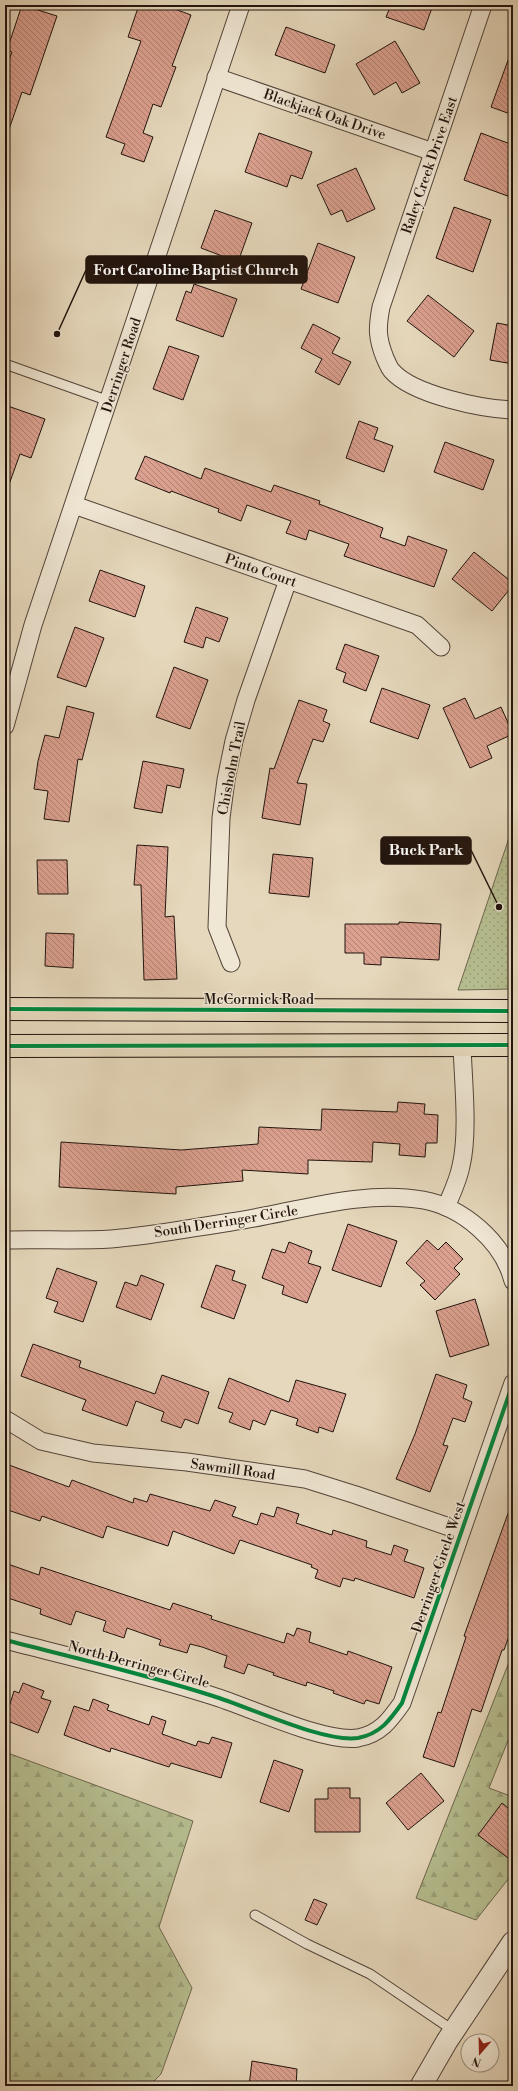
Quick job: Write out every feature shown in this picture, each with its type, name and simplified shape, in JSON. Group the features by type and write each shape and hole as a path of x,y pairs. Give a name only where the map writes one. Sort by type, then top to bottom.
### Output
{"main road":[{"name":"McCormick Road","path":"5,1009 513,1011"},
{"path":"5,1046 513,1045"}],"street":[{"name":"Derringer Road","path":"5,726 33,625 240,5"},
{"name":"Raley Creek Drive East","path":"483,5 381,307 378,326 379,343 391,370 399,378 429,393 443,397 493,410 513,410"},
{"name":"Blackjack Oak Drive","path":"216,77 433,152"},
{"name":"Pinto Court","path":"74,505 417,626 441,647"},
{"name":"Chisholm Trail","path":"230,962 218,927 221,826 226,780 234,741 246,700 288,580"},
{"path":"462,1045 464,1139 462,1165 446,1207 467,1219 485,1234 500,1252 510,1270 513,1281"},
{"name":"South Derringer Circle","path":"5,1240 112,1239 233,1222 374,1198 424,1200 446,1207"},
{"name":"Derringer Circle West","path":"358,1738 388,1724 402,1703 513,1383"},
{"name":"Sawmill Road","path":"5,1419 41,1441 94,1453 187,1462 305,1479 461,1531"},
{"name":"North Derringer Circle","path":"5,1640 156,1678 215,1696 324,1735 358,1738"},
{"path":"420,2086 454,2031 513,1942"}],"lane":[{"path":"5,364 109,401"},
{"path":"255,1915 307,1944 370,1974 454,2031"}],"green space":[{"path":"513,826 513,989 458,990"},
{"path":"513,1652 513,1728 489,1788 513,1797 513,1873 476,1920 416,1898"},
{"path":"5,1752 193,1821 159,1927 192,1988 161,2074 149,2086 5,2086"}],"building":[{"path":"22,5 57,16 30,95 22,92 7,135 5,135 5,71 12,52 7,50"},
{"path":"139,5 164,5 191,15 172,66 176,67 161,107 153,104 143,133 153,137 144,162 121,154 125,144 106,137 141,41 128,37"},
{"path":"391,5 433,5 424,30 386,17"},
{"path":"286,27 335,45 325,73 275,55"},
{"path":"395,41 420,83 402,93 396,82 374,95 356,64"},
{"path":"511,52 513,53 513,115 491,107"},
{"path":"259,133 312,152 302,179 291,175 287,187 245,172"},
{"path":"481,133 513,145 513,198 464,180"},
{"path":"356,168 375,209 347,222 342,210 331,215 317,185"},
{"path":"454,207 491,220 473,272 436,258"},
{"path":"215,210 252,223 238,262 201,248"},
{"path":"318,243 355,257 338,303 301,289"},
{"path":"194,284 237,299 223,337 176,320 186,291 191,293"},
{"path":"428,295 474,331 454,357 407,321"},
{"path":"497,323 513,326 513,364 490,360"},
{"path":"313,324 340,338 332,353 351,362 339,385 315,372 322,359 301,348"},
{"path":"169,346 199,356 183,400 153,389"},
{"path":"5,405 45,419 31,458 20,454 7,490 5,490"},
{"path":"359,421 378,428 374,439 393,446 384,472 346,458"},
{"path":"445,442 494,460 483,490 434,472"},
{"path":"145,456 201,479 205,468 271,492 274,485 320,501 319,504 383,528 380,537 405,546 408,536 447,550 434,587 344,556 349,544 309,530 306,540 286,533 291,521 247,505 241,521 218,512 219,509 171,491 170,493 135,479"},
{"path":"474,552 513,583 492,611 452,579"},
{"path":"100,570 145,586 135,617 89,601"},
{"path":"196,607 228,618 219,642 206,637 203,648 184,642"},
{"path":"75,627 104,638 86,687 57,677"},
{"path":"345,644 379,656 366,691 343,682 346,673 336,669"},
{"path":"174,667 208,680 190,729 156,717"},
{"path":"382,688 430,705 418,739 370,722"},
{"path":"465,698 475,719 501,707 513,734 487,746 492,758 470,768 443,708"},
{"path":"299,700 327,710 323,721 330,724 323,742 313,739 297,783 307,784 300,825 262,818 270,768 274,769"},
{"path":"67,706 94,713 82,760 78,759 69,822 44,819 48,791 34,789 38,761 45,735 59,738"},
{"path":"143,761 184,769 180,788 167,785 162,813 134,808"},
{"path":"137,845 168,847 165,917 174,916 177,979 144,980 141,885 134,885"},
{"path":"273,854 313,858 309,897 269,893"},
{"path":"37,860 67,860 68,894 38,894"},
{"path":"399,922 441,924 439,960 381,957 381,965 364,964 364,953 345,953 345,924 399,924"},
{"path":"46,933 74,934 73,968 45,966"},
{"path":"398,1102 425,1104 424,1114 438,1115 437,1143 426,1143 425,1157 399,1155 400,1144 373,1142 372,1162 308,1160 308,1174 242,1170 243,1181 176,1187 176,1194 59,1187 61,1142 181,1150 258,1144 259,1127 321,1130 322,1109 397,1112"},
{"path":"348,1224 397,1241 381,1287 332,1270"},
{"path":"427,1240 438,1250 446,1242 463,1259 454,1268 460,1274 435,1300 420,1285 425,1281 406,1263"},
{"path":"289,1242 312,1251 308,1263 321,1267 307,1303 282,1294 284,1286 262,1278 272,1249 285,1253"},
{"path":"216,1265 235,1271 232,1280 246,1285 234,1319 201,1307"},
{"path":"57,1268 97,1282 83,1322 54,1312 58,1302 46,1298"},
{"path":"141,1275 164,1284 151,1320 116,1307 125,1282 137,1286"},
{"path":"475,1299 489,1345 450,1357 436,1311"},
{"path":"33,1344 81,1361 79,1367 155,1394 162,1375 209,1392 198,1424 185,1419 181,1428 161,1421 164,1412 136,1401 127,1426 82,1410 86,1400 21,1376"},
{"path":"436,1374 467,1385 463,1398 472,1402 465,1422 453,1418 443,1445 448,1446 430,1492 396,1479 415,1434"},
{"path":"229,1378 289,1402 296,1380 346,1394 333,1432 319,1427 318,1433 296,1425 298,1419 271,1410 265,1425 253,1420 250,1430 229,1422 233,1413 218,1408"},
{"path":"9,1465 69,1487 72,1480 133,1503 134,1498 147,1502 150,1494 210,1511 215,1500 236,1507 232,1516 257,1525 261,1513 274,1517 277,1507 299,1514 296,1523 332,1535 333,1530 367,1541 366,1547 391,1555 394,1545 408,1550 404,1561 424,1568 414,1598 355,1578 354,1581 343,1578 340,1587 315,1578 318,1570 311,1567 312,1565 240,1540 234,1554 173,1531 168,1546 107,1526 103,1538 42,1516 40,1521 5,1509 5,1477"},
{"path":"511,1505 513,1506 513,1625 504,1650 502,1650 481,1712 472,1709 454,1767 423,1757 438,1712 441,1713 466,1637 464,1636"},
{"path":"5,1563 39,1575 41,1567 170,1610 173,1603 212,1616 211,1619 284,1643 287,1633 294,1636 297,1628 311,1632 309,1642 347,1655 348,1651 392,1667 379,1704 366,1700 364,1704 333,1693 334,1691 307,1682 306,1686 273,1675 274,1673 248,1664 244,1674 224,1667 227,1656 202,1647 190,1644 187,1653 159,1645 161,1640 127,1628 124,1638 103,1631 106,1621 76,1611 71,1625 40,1614 41,1609 5,1597"},
{"path":"23,1683 44,1691 41,1698 51,1701 38,1733 5,1720 14,1691 19,1693"},
{"path":"93,1699 109,1705 107,1710 149,1725 152,1716 166,1721 162,1734 196,1746 198,1741 209,1744 212,1737 232,1743 221,1778 171,1763 169,1767 111,1748 110,1752 64,1735 74,1706 89,1711"},
{"path":"274,1760 303,1770 289,1812 260,1802"},
{"path":"421,1773 444,1801 408,1830 386,1803"},
{"path":"328,1788 350,1788 350,1798 360,1798 360,1832 315,1832 315,1799 328,1799"},
{"path":"502,1803 513,1812 513,1851 508,1858 478,1835"},
{"path":"314,1899 327,1904 317,1925 305,1920"},
{"path":"252,2061 297,2069 296,2086 249,2086"}],"cycle path":[{"path":"5,1009 513,1011"},
{"path":"5,1046 513,1045"},
{"path":"5,1640 162,1680 228,1701 286,1723 326,1735 343,1738 358,1738 378,1730 389,1720 402,1703 513,1383"}],"place":[{"name":"Fort Caroline Baptist Church","path":"57,334"},
{"name":"Buck Park","path":"499,907"}]}
